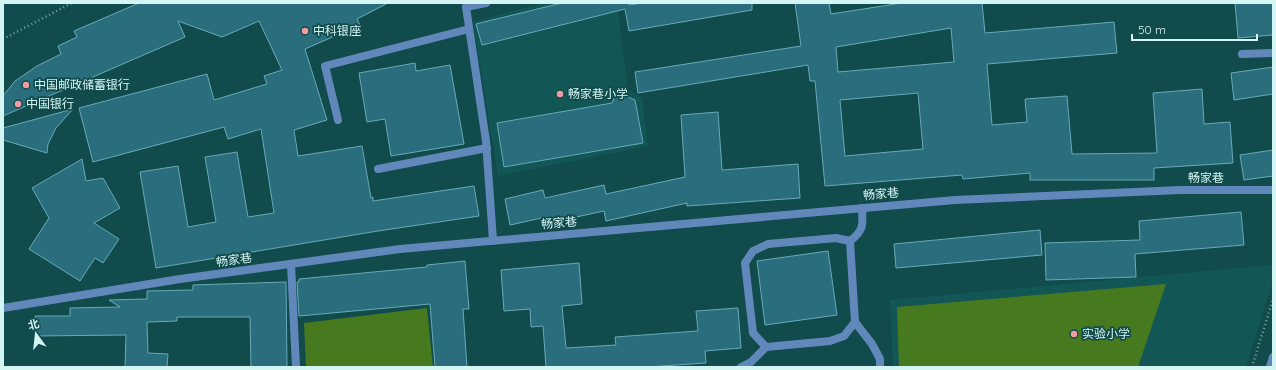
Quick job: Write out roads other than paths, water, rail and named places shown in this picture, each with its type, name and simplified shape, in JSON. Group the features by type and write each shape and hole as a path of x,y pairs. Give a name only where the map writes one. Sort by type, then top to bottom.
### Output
{"street":[{"path":"486,3 466,7 487,148 493,241"},
{"path":"338,120 325,66 469,29"},
{"path":"1242,54 1273,53"},
{"path":"378,169 487,148"},
{"name":"畅家巷","path":"3,308 180,279 400,249 955,200 1180,190 1273,190"},
{"path":"766,347 753,333 745,263 753,251 768,244 836,238 850,241 858,235 863,225 862,208"},
{"path":"850,241 855,322 872,344 880,359 880,367"},
{"path":"292,264 296,367"},
{"path":"741,367 751,362 766,347 830,341 844,336 855,322"},
{"path":"1270,367 1273,357"}],"place":[{"name":"中科银座","path":"305,31"},
{"name":"中国邮政储蓄银行","path":"26,85"},
{"name":"畅家巷小学","path":"560,94"},
{"name":"中国银行","path":"18,104"},
{"name":"实验小学","path":"1074,334"}]}
